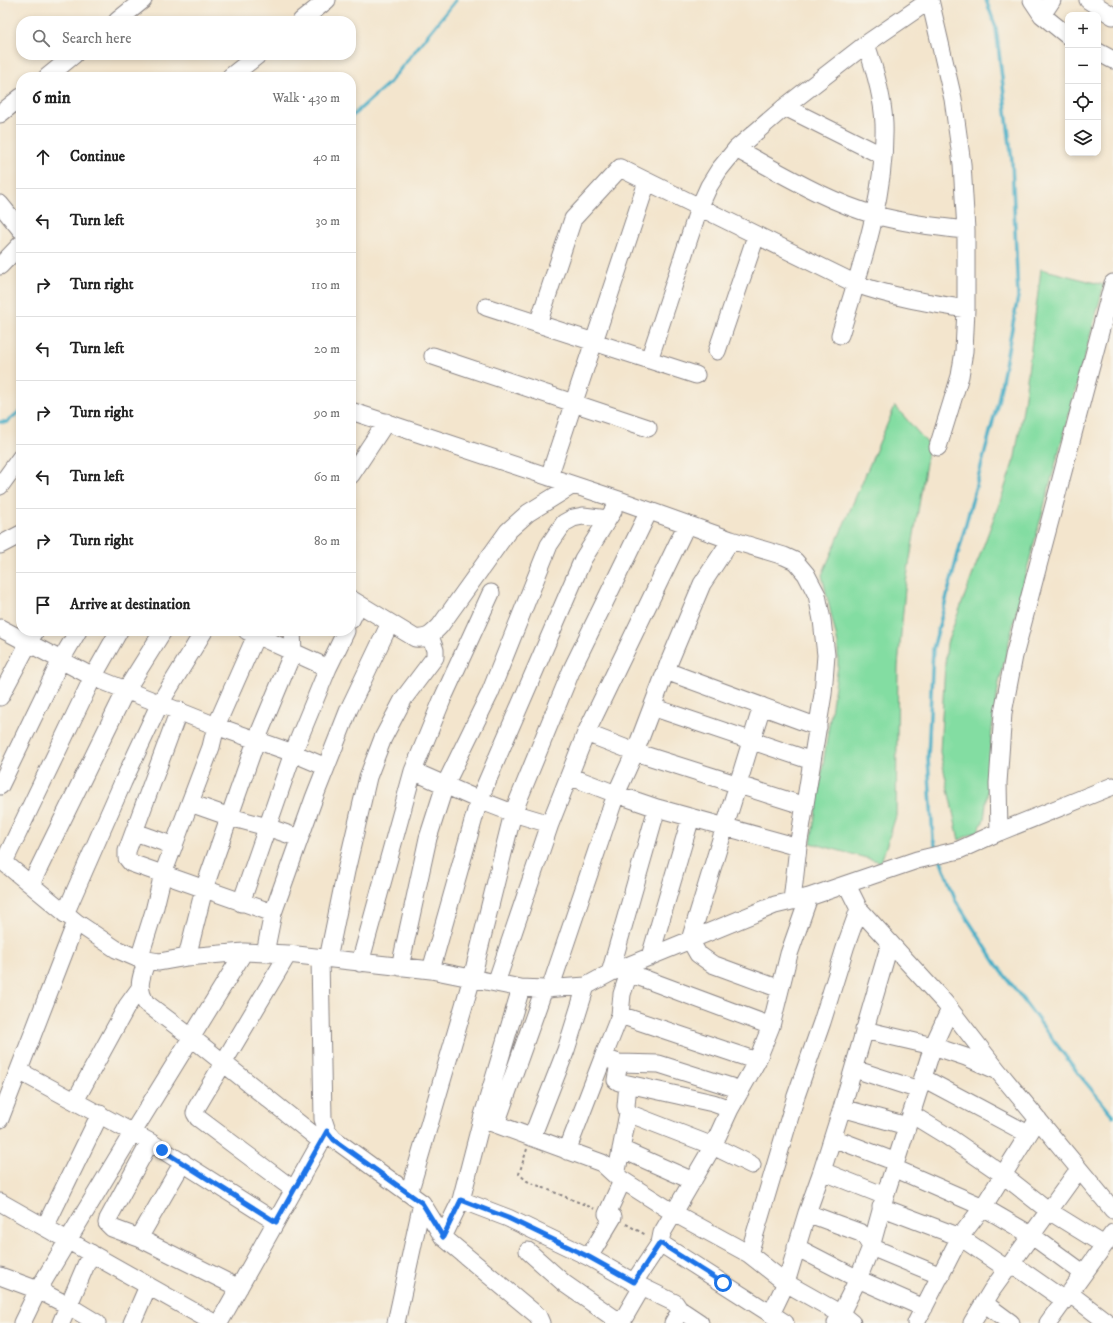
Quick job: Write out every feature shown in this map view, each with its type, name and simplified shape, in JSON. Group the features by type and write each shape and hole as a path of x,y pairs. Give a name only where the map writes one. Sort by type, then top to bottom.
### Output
{"street":[{"path":"123,16 143,0"},
{"path":"306,16 327,0"},
{"path":"649,360 699,208 709,186 719,170 736,149 785,107 866,44 930,0 953,99 962,164 966,230 966,309 964,351 960,376 938,446"},
{"path":"1032,0 1042,15 1065,34"},
{"path":"1042,15 1052,0"},
{"path":"1088,0 1113,16"},
{"path":"840,335 856,284 882,178 884,124 881,98 874,68 866,44"},
{"path":"1101,54 1113,60"},
{"path":"52,72 68,60"},
{"path":"236,72 252,60"},
{"path":"0,114 16,101"},
{"path":"785,107 883,156"},
{"path":"736,149 821,194 848,206 905,223 966,230"},
{"path":"538,324 573,219 620,168 856,284 879,292 914,300 966,309"},
{"path":"549,477 647,182"},
{"path":"0,204 16,224"},
{"path":"717,351 756,236"},
{"path":"0,266 16,249"},
{"path":"999,832 998,782 1003,713 1014,656 1107,333 1113,283"},
{"path":"486,307 696,375"},
{"path":"433,356 648,428"},
{"path":"356,412 795,561 806,574 817,595 822,620 826,655 823,694 798,847 792,901"},
{"path":"356,467 386,422"},
{"path":"0,486 16,464"},
{"path":"356,602 415,638 423,639 430,636 440,626 508,531 528,513 573,485"},
{"path":"431,970 479,800 583,558 619,500"},
{"path":"408,1192 412,1183 472,978 513,813 572,669 649,511"},
{"path":"400,967 428,838 445,785 490,693 549,545 564,523 573,518 583,516 608,519"},
{"path":"496,983 550,824 586,733 687,524"},
{"path":"0,545 16,537"},
{"path":"443,1237 461,1200 489,1122 547,989 616,794 635,752 666,671 702,584 731,540"},
{"path":"360,963 413,771 442,700 491,593"},
{"path":"265,953 273,914 294,858 299,838 349,709 390,623"},
{"path":"0,628 16,633"},
{"path":"0,786 61,660 75,636"},
{"path":"116,636 93,677 2,861 70,918 116,949 143,960 159,962 244,952 288,954 431,970 521,988 547,989 586,986 650,957 775,905 809,897 847,885 917,860 959,850 999,832 1113,786"},
{"path":"31,884 126,690 160,636"},
{"path":"0,1119 19,1071 70,918 123,782 160,703 201,636"},
{"path":"252,636 216,726 211,747 163,874 143,960 140,983 142,996 146,1003 191,1037 223,1064 324,1136 334,1140 422,1203 443,1237 538,1316 541,1323"},
{"path":"259,636 328,668"},
{"path":"188,958 204,889 256,741 292,652 292,636"},
{"path":"241,903 293,753 328,668 344,636"},
{"path":"219,1323 324,1136 324,959 368,777 383,738 401,705 435,657 435,650 430,636"},
{"path":"0,697 31,637 61,660 93,677 216,726 293,753 326,767"},
{"path":"666,671 818,727"},
{"path":"762,706 690,940 698,954 712,964 780,989"},
{"path":"652,707 812,761"},
{"path":"179,710 127,855 128,861 273,914"},
{"path":"586,733 635,752 805,806"},
{"path":"413,771 479,800 513,813 550,824"},
{"path":"569,776 657,808 798,847"},
{"path":"190,803 299,838"},
{"path":"567,1151 612,1059 620,1015 622,994 621,971 657,808"},
{"path":"650,957 691,817"},
{"path":"135,832 174,846"},
{"path":"847,885 860,909 950,1009 998,1071 1113,1210"},
{"path":"528,1250 565,1284 621,1323 638,1285 660,1243 662,1233 713,1146 730,1109 757,1060 771,1026 789,954 809,897"},
{"path":"749,1254 796,1096 822,1022 846,945 860,909"},
{"path":"770,1314 786,1283 807,1213 833,1138 890,943"},
{"path":"22,1323 38,1290 244,952"},
{"path":"288,954 195,1113 198,1118 294,1190"},
{"path":"621,971 771,1026"},
{"path":"532,1137 566,1050 586,986"},
{"path":"75,1101 127,1006 140,988"},
{"path":"489,1122 521,988"},
{"path":"489,1122 602,1163 619,1179 674,1213 749,1254 786,1283 843,1320 871,1247 883,1201 932,1046 950,1009"},
{"path":"620,1015 757,1060"},
{"path":"864,1030 932,1046 966,1057 998,1071"},
{"path":"612,1059 616,1080 619,1082 713,1103 730,1109"},
{"path":"612,1059 659,1064 741,1090"},
{"path":"854,1069 921,1084 1028,1134"},
{"path":"19,1071 133,1132 183,1162 276,1222"},
{"path":"589,1257 610,1215 619,1179 621,1149 628,1113 626,1106 628,1084"},
{"path":"842,1108 909,1120 947,1136 1002,1174 1049,1211 1108,1239 1066,1296 1049,1323"},
{"path":"628,1113 713,1146 752,1165"},
{"path":"45,1227 100,1114"},
{"path":"916,1323 960,1237 982,1207 1038,1119"},
{"path":"833,1138 895,1165 982,1207 1031,1235 1083,1273"},
{"path":"150,1142 108,1219 107,1224 112,1228 139,1238 239,1288"},
{"path":"621,1149 693,1181"},
{"path":"139,1238 183,1162"},
{"path":"972,1323 984,1302 1009,1266 1079,1169"},
{"path":"822,1171 960,1237 1009,1266 1066,1296 1108,1323"},
{"path":"461,1200 508,1218 589,1257 638,1285 675,1303 676,1316 700,1323"},
{"path":"0,1202 214,1323"},
{"path":"396,1323 422,1203"},
{"path":"807,1213 861,1233 871,1247 941,1276"},
{"path":"660,1243 785,1323"},
{"path":"796,1247 858,1279 924,1308"},
{"path":"61,1323 90,1253"},
{"path":"0,1276 38,1290 97,1323"},
{"path":"132,1323 148,1286"},
{"path":"984,1302 1011,1323"}],"path":[{"path":"532,1137 519,1174 527,1180 610,1215 660,1243"}],"green space":[{"path":"1041,269 1104,285 1023,584 999,683 992,729 984,820 978,831 959,840 940,752 947,643 1015,457 1024,403"},
{"path":"895,406 929,445 905,589 898,667 896,816 881,862 811,843 838,666 838,644 822,575"}],"waterway":[{"path":"356,113 389,83 456,0"},
{"path":"937,851 933,839 928,758 933,649 998,402 1018,297 1012,161 996,28 986,0"},
{"path":"0,422 7,422 16,414"},
{"path":"940,858 956,901 997,965 1078,1073 1113,1116"}],"route":[{"path":"162,1150 276,1222 327,1131 334,1140 422,1203 443,1237 461,1200 508,1218 589,1257 634,1282 660,1243 723,1283"}]}
